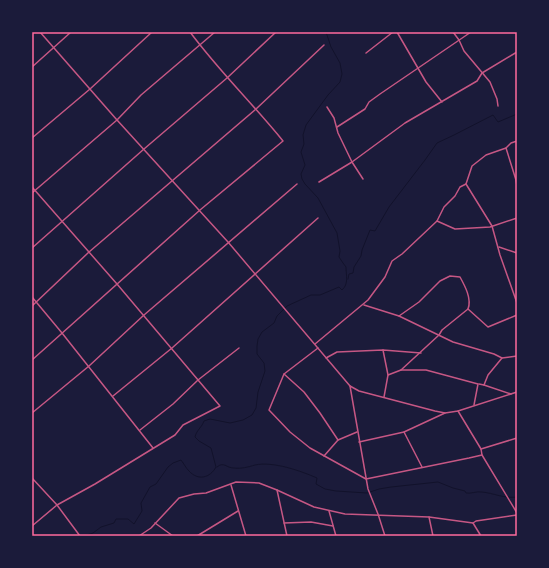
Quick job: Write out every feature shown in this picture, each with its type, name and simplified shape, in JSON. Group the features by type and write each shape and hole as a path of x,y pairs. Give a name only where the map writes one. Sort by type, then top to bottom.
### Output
{"street":[{"path":"40,32 116,120 200,210 350,386 359,391 445,413"},
{"path":"32,67 71,32"},
{"path":"32,138 90,89 152,32"},
{"path":"32,360 200,210 282,142 256,109 227,78 190,32"},
{"path":"32,192 116,120 141,95 214,32"},
{"path":"32,248 227,78 276,32"},
{"path":"366,53 393,32"},
{"path":"397,32 426,82 442,102"},
{"path":"453,32 464,51 490,82 497,99 498,106"},
{"path":"337,127 365,109 369,102 380,94 471,32"},
{"path":"32,306 89,252 256,109 324,45"},
{"path":"319,182 352,162 405,123 477,81 482,73 517,52"},
{"path":"327,107 334,118 338,133 352,162 363,179"},
{"path":"315,344 364,305 385,277 392,261 402,254 437,221 444,207 455,196 460,187 466,184 472,166 486,154 506,148 511,143 517,141"},
{"path":"506,148 517,180 517,186"},
{"path":"32,414 89,366 228,242 297,184"},
{"path":"466,184 492,226 500,255 517,303"},
{"path":"32,187 172,348 220,406 183,425 175,434 153,448 95,484 57,505 32,526"},
{"path":"113,396 172,348 318,218"},
{"path":"437,221 455,229 492,226 517,218"},
{"path":"499,247 517,253"},
{"path":"388,375 401,370 421,353 442,330 468,309 469,305 467,292 460,277 450,276 440,281 419,302 399,316"},
{"path":"32,297 89,366 153,448"},
{"path":"364,305 399,316 454,342 502,358 517,356"},
{"path":"468,309 488,327 517,316"},
{"path":"140,430 173,404 198,380 239,348"},
{"path":"318,348 284,374 269,410 290,432 310,448 366,479 482,455"},
{"path":"326,358 337,352 383,350 421,353"},
{"path":"383,350 388,375 384,397"},
{"path":"484,385 488,375 502,358"},
{"path":"401,370 426,370 484,385 511,394"},
{"path":"284,374 304,392 338,440"},
{"path":"474,405 478,384"},
{"path":"350,386 368,488 385,536"},
{"path":"359,442 404,432 445,413 458,411 517,392"},
{"path":"139,536 155,524 179,498 194,494 206,493 236,482 259,483 314,507 345,514 430,517 473,523 484,519 517,514 458,411"},
{"path":"324,456 338,440 357,432"},
{"path":"404,432 422,468"},
{"path":"480,449 517,438"},
{"path":"32,478 57,505 79,535"},
{"path":"231,485 246,536"},
{"path":"277,490 287,536"},
{"path":"197,536 238,511"},
{"path":"329,511 336,536"},
{"path":"430,517 433,536"},
{"path":"284,523 311,522 333,526"},
{"path":"473,523 481,536"},
{"path":"155,524 173,536"}],"waterway":[{"path":"84,536 93,533 101,527 114,523 116,519 128,519 134,524 142,511 141,503 150,487 156,484 168,467 173,463 181,460 189,471 196,476 204,477 211,474 216,467 211,448 195,437 204,421 210,419 230,423 243,420 252,415 256,408 258,392 265,371 264,363 257,354 258,339 262,332 274,323 277,316 287,306 311,295 320,295 339,287 342,290 346,285 346,267 339,257 340,251 337,233 318,198 305,184 301,174 305,165 301,152 304,144 303,135 306,125 328,95 340,82 342,74 340,63 331,47 326,32"},
{"path":"348,279 349,274 353,273 354,267 361,256 370,230 375,231 389,207 437,143 493,115 498,122 517,114"},
{"path":"217,467 219,465 223,465 231,468 244,468 255,465 270,464 295,470 317,478 316,484 325,489 336,491 367,493 391,487 438,482 465,491 466,493 480,492 508,497 517,497"}]}
